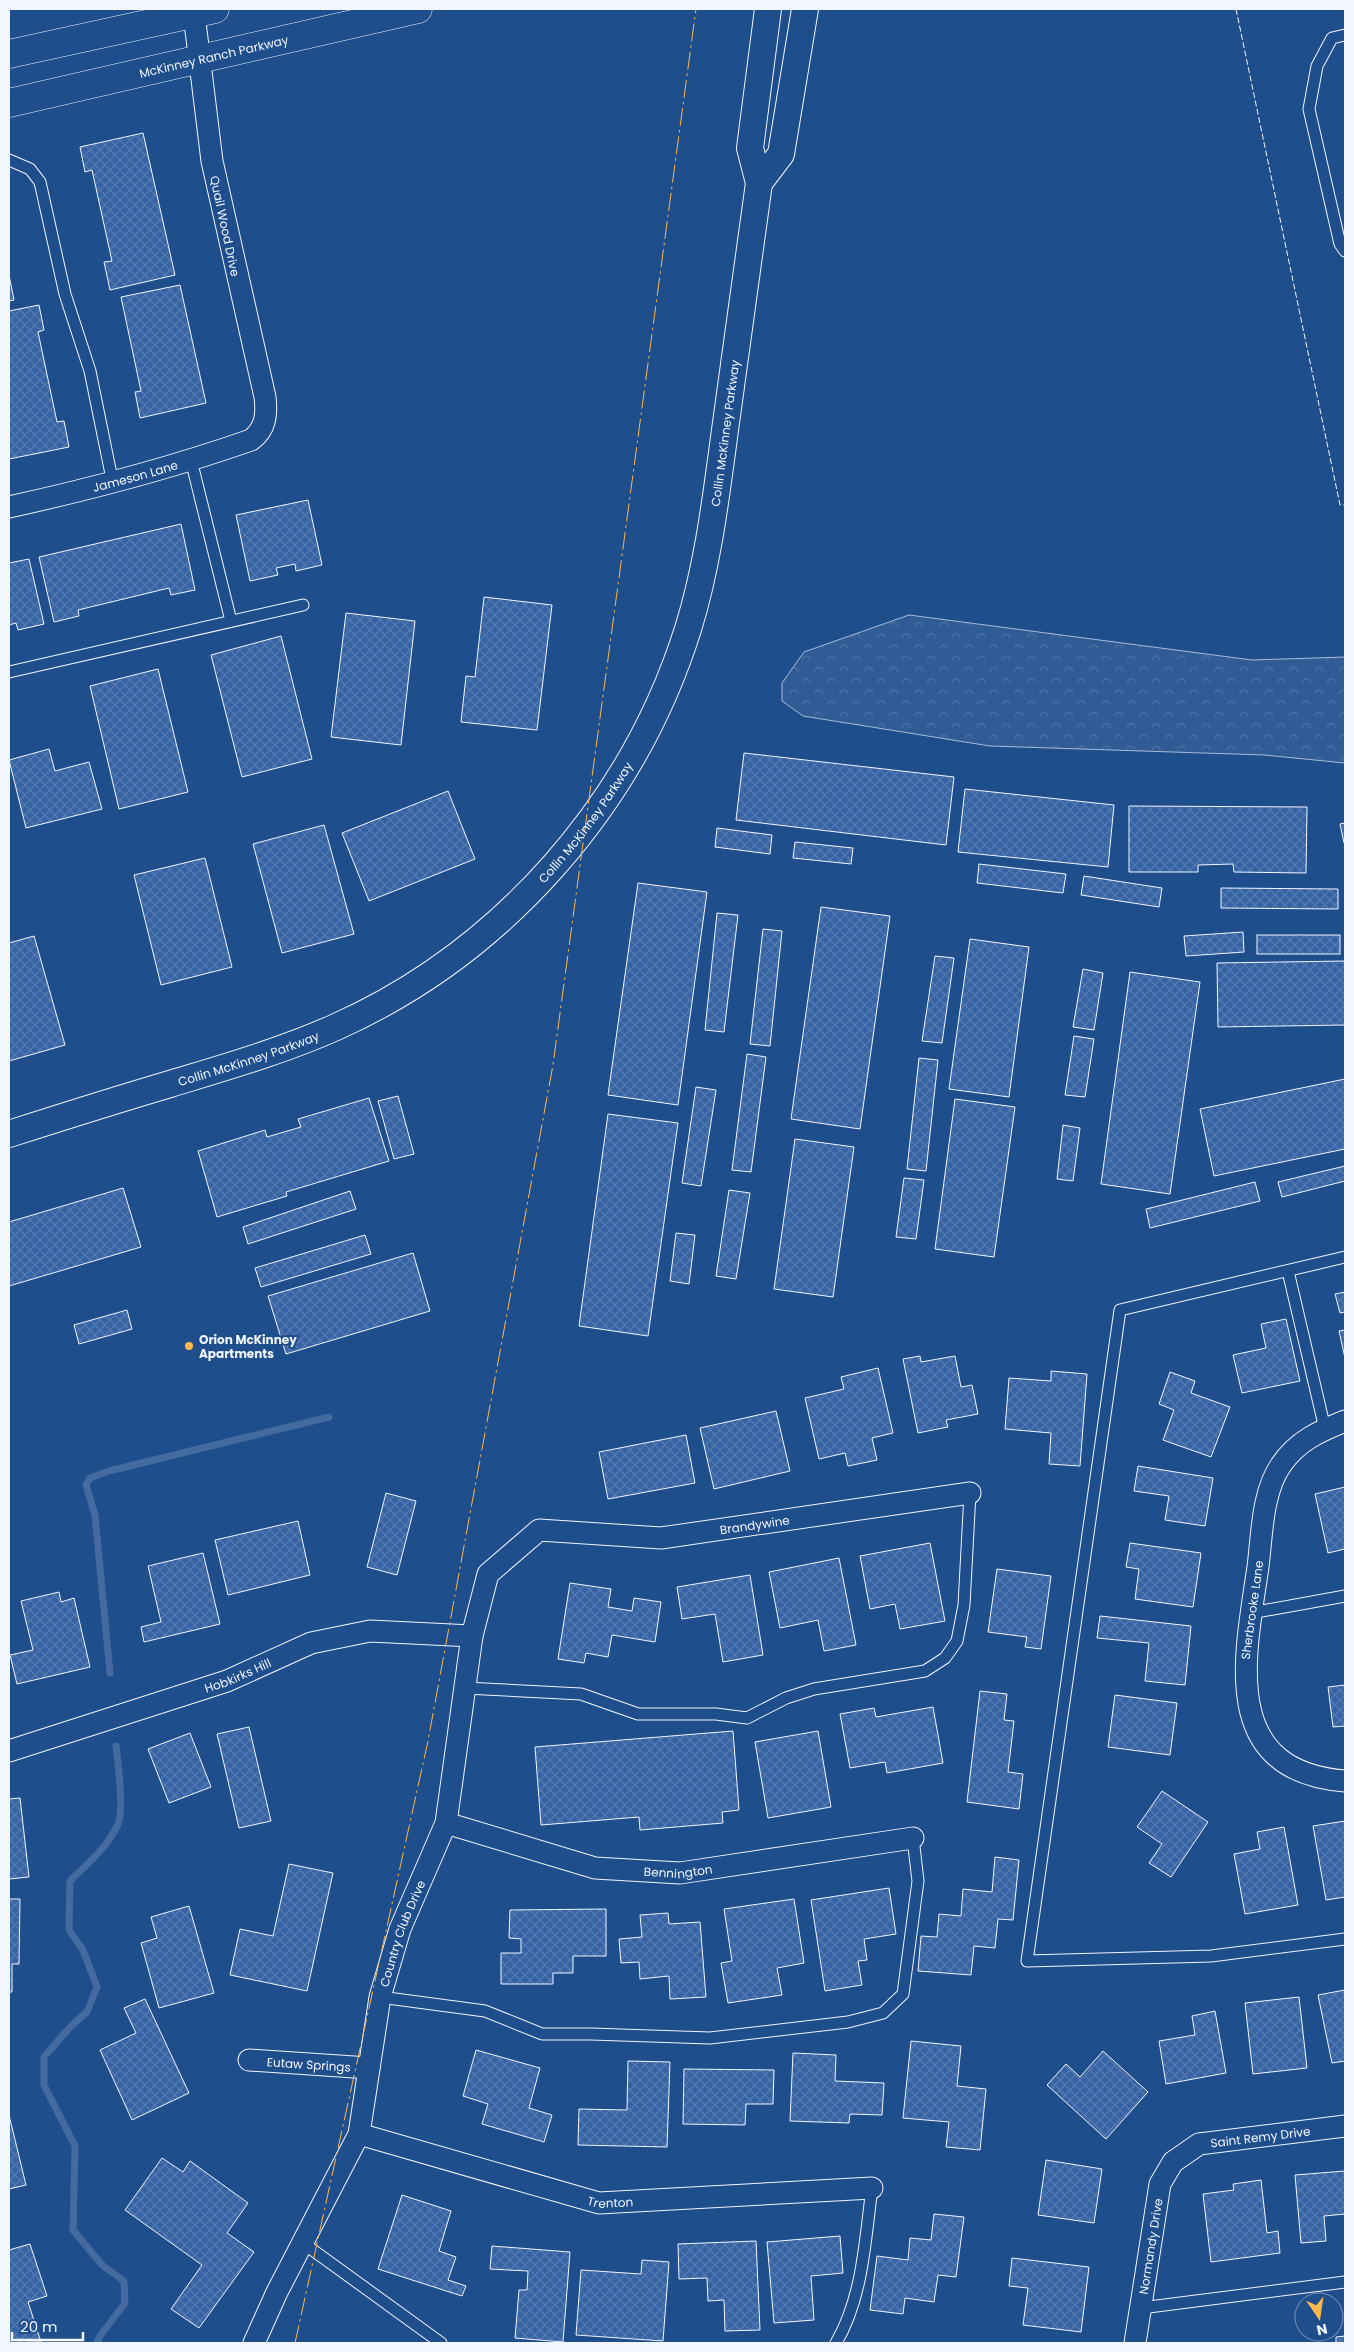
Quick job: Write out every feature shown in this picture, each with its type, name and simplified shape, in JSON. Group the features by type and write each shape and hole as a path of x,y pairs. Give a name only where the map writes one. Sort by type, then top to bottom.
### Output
{"main road":[{"name":"McKinney Ranch Parkway","path":"9,103 418,9"},
{"path":"9,54 200,10"}],"street":[{"name":"Collin McKinney Parkway","path":"9,1134 280,1050 365,1013 410,987 473,943 529,892 576,841 625,769 663,697 688,628 701,579 714,505 759,183 750,148 768,9"},
{"name":"Collin McKinney Parkway","path":"759,183 781,154 804,9"},
{"name":"Quail Wood Drive","path":"200,10 200,58 214,176 266,406 263,426 259,434"},
{"name":"Jameson Lane","path":"9,507 113,484 251,440 259,434"},
{"name":"Sherbrooke Lane","path":"1345,1421 1325,1429 1298,1444 1280,1465 1273,1481 1267,1503 1245,1665 1246,1695 1254,1723 1277,1758 1306,1774 1345,1781"},
{"name":"Brandywine","path":"539,1530 661,1538 970,1493"},
{"name":"Country Club Drive","path":"254,2343 359,2134 380,1997 400,1929 446,1823 472,1636 488,1574 539,1530"},
{"name":"Hobkirks Hill","path":"9,1751 227,1681 311,1643 370,1631 472,1636"},
{"name":"Bennington","path":"446,1823 595,1868 680,1873 913,1838"},
{"name":"Eutaw Springs","path":"250,2060 369,2068"},
{"name":"Saint Remy Drive","path":"1179,2157 1199,2144 1345,2126"},
{"name":"Trenton","path":"359,2134 599,2203 872,2188"},
{"name":"Normandy Drive","path":"1135,2343 1160,2184 1172,2162 1179,2157"}],"lane":[{"path":"1345,35 1332,38 1317,66 1308,109 1340,244 1345,251"},
{"path":"9,160 30,169 40,182 60,275 90,371 113,484"},
{"path":"191,460 232,621"},
{"path":"9,672 302,605"},
{"path":"1345,1257 1120,1310 1027,1961 1211,1956 1345,1939"},
{"path":"1288,1270 1325,1429"},
{"path":"465,1688 581,1694 638,1714 716,1714 747,1718 786,1698 814,1689 926,1671 945,1658 957,1641 964,1605 970,1493"},
{"path":"1251,1613 1345,1596"},
{"path":"380,1997 485,2011 542,2034 710,2038 848,2022 883,2014 903,1994 918,1881 913,1838"},
{"path":"836,2343 846,2327 859,2285 872,2188"},
{"path":"303,2243 441,2343"},
{"path":"1141,2308 1345,2282"}],"green space":[{"path":"909,615 1252,660 1345,657 1345,763 1264,755 990,746 803,716 782,701 782,683 804,652"}],"building":[{"path":"143,133 175,275 110,290 104,262 112,261 92,170 85,172 80,147"},
{"path":"9,275 14,300 9,301"},
{"path":"180,285 206,403 140,418 135,392 141,391 121,297"},
{"path":"39,305 44,330 38,332 57,422 64,421 69,447 9,459 9,311"},
{"path":"308,500 322,565 296,571 295,564 276,568 278,575 250,581 236,515"},
{"path":"181,524 195,590 171,595 169,588 78,610 79,616 54,622 39,557"},
{"path":"29,559 44,624 18,630 16,623 9,625 9,563"},
{"path":"484,597 552,605 537,730 461,722 466,676 475,677"},
{"path":"346,613 415,621 401,745 331,737"},
{"path":"281,636 312,759 242,777 211,655"},
{"path":"158,669 188,792 119,809 90,686"},
{"path":"49,749 55,771 89,762 102,809 26,828 9,760"},
{"path":"744,753 954,777 946,845 736,820"},
{"path":"965,789 1114,805 1108,867 958,852"},
{"path":"448,791 475,859 369,901 342,833"},
{"path":"1129,806 1307,807 1306,873 1234,872 1233,864 1198,865 1198,872 1129,872"},
{"path":"1345,823 1345,843 1344,843 1340,824"},
{"path":"324,825 354,934 282,953 253,844"},
{"path":"717,828 772,835 770,854 715,847"},
{"path":"795,842 853,848 851,864 793,858"},
{"path":"205,858 232,967 161,985 134,875"},
{"path":"979,864 1066,874 1063,893 977,883"},
{"path":"1084,876 1162,888 1159,907 1081,895"},
{"path":"638,883 707,892 678,1105 608,1095"},
{"path":"1221,888 1338,889 1338,909 1221,908"},
{"path":"821,907 890,916 860,1129 791,1119"},
{"path":"717,913 738,915 724,1032 705,1030"},
{"path":"763,929 782,931 770,1046 750,1044"},
{"path":"1243,932 1244,952 1186,956 1184,936"},
{"path":"1257,935 1340,935 1340,954 1257,954"},
{"path":"34,936 65,1045 9,1061 9,943"},
{"path":"970,939 1029,947 1009,1097 949,1089"},
{"path":"935,956 954,958 942,1043 922,1041"},
{"path":"1345,961 1345,1025 1218,1027 1217,963"},
{"path":"1083,969 1103,973 1094,1030 1073,1027"},
{"path":"1130,972 1200,982 1170,1194 1101,1184"},
{"path":"1074,1036 1094,1039 1085,1097 1065,1095"},
{"path":"747,1054 766,1057 751,1172 732,1170"},
{"path":"919,1058 938,1060 926,1171 907,1169"},
{"path":"1345,1079 1345,1149 1214,1176 1200,1109"},
{"path":"696,1087 716,1090 701,1186 682,1183"},
{"path":"398,1096 414,1154 394,1159 378,1101"},
{"path":"369,1098 389,1161 286,1192 287,1196 217,1217 198,1151 265,1130 267,1137 301,1127 298,1119"},
{"path":"955,1099 1015,1107 994,1257 935,1249"},
{"path":"608,1114 678,1123 648,1336 579,1326"},
{"path":"1063,1125 1080,1128 1073,1181 1057,1179"},
{"path":"795,1139 854,1147 833,1297 774,1289"},
{"path":"1345,1166 1345,1181 1282,1197 1278,1182"},
{"path":"904,1178 924,1180 916,1239 896,1237"},
{"path":"1255,1182 1260,1201 1150,1228 1146,1209"},
{"path":"123,1188 141,1247 9,1286 9,1222"},
{"path":"729,1190 750,1193 736,1279 716,1276"},
{"path":"350,1191 356,1209 248,1244 243,1227"},
{"path":"676,1233 695,1235 689,1284 670,1281"},
{"path":"365,1235 371,1254 261,1287 255,1268"},
{"path":"413,1253 430,1311 286,1354 268,1296"},
{"path":"1345,1292 1345,1312 1340,1313 1335,1294"},
{"path":"127,1310 132,1329 79,1344 74,1325"},
{"path":"1286,1319 1300,1381 1242,1393 1233,1355 1266,1348 1261,1324"},
{"path":"1345,1330 1345,1358 1339,1331"},
{"path":"920,1356 921,1362 955,1356 961,1387 972,1385 978,1414 946,1420 948,1427 918,1433 903,1359"},
{"path":"878,1368 893,1433 872,1438 877,1460 848,1466 845,1453 819,1459 805,1398 844,1389 841,1377"},
{"path":"1051,1371 1087,1374 1080,1466 1049,1464 1051,1433 1005,1429 1009,1378 1051,1381"},
{"path":"1170,1372 1195,1381 1191,1393 1230,1407 1211,1457 1163,1440 1174,1410 1159,1404"},
{"path":"776,1411 790,1471 714,1489 700,1428"},
{"path":"686,1435 695,1483 608,1499 599,1452"},
{"path":"1138,1466 1213,1478 1205,1526 1165,1520 1169,1496 1134,1491"},
{"path":"1345,1487 1345,1549 1328,1553 1315,1494"},
{"path":"386,1493 416,1501 397,1575 367,1567"},
{"path":"298,1521 310,1575 228,1595 215,1540"},
{"path":"930,1543 945,1621 900,1629 895,1604 870,1609 860,1556"},
{"path":"1130,1543 1201,1553 1193,1607 1135,1599 1139,1569 1126,1567"},
{"path":"203,1553 220,1624 144,1642 141,1627 161,1622 148,1566"},
{"path":"839,1558 856,1645 824,1651 818,1620 780,1628 769,1572"},
{"path":"997,1569 1051,1576 1041,1649 1025,1647 1027,1637 988,1632"},
{"path":"750,1575 763,1655 723,1662 715,1614 682,1619 677,1587"},
{"path":"570,1583 611,1589 608,1607 632,1611 634,1598 661,1602 655,1642 612,1635 608,1657 586,1653 584,1663 558,1659"},
{"path":"59,1592 61,1602 74,1598 90,1667 17,1684 10,1655 33,1650 21,1601"},
{"path":"1100,1616 1191,1626 1185,1685 1145,1681 1149,1643 1097,1638"},
{"path":"1345,1685 1345,1726 1333,1727 1328,1687"},
{"path":"980,1691 1007,1694 1004,1720 1014,1721 1008,1772 1023,1774 1019,1809 967,1802"},
{"path":"1115,1695 1177,1703 1170,1755 1108,1747"},
{"path":"933,1707 943,1763 887,1773 885,1762 850,1768 840,1714 874,1708 876,1717"},
{"path":"249,1727 271,1821 239,1828 217,1734"},
{"path":"733,1731 739,1810 722,1812 723,1823 640,1830 639,1817 541,1825 535,1747"},
{"path":"818,1731 831,1807 768,1818 755,1742"},
{"path":"190,1733 211,1787 169,1803 148,1749"},
{"path":"1162,1791 1208,1822 1171,1877 1149,1863 1162,1844 1137,1827"},
{"path":"20,1798 29,1877 9,1879 9,1799"},
{"path":"1345,1821 1345,1897 1326,1900 1313,1826"},
{"path":"1284,1827 1298,1905 1245,1914 1234,1854 1260,1849 1257,1832"},
{"path":"995,1857 1019,1860 1013,1920 998,1919 995,1948 974,1946 971,1975 918,1971 921,1936 937,1937 939,1914 961,1916 963,1889 992,1892"},
{"path":"289,1864 333,1873 307,1991 230,1975 240,1929 273,1936"},
{"path":"889,1888 896,1934 864,1939 867,1960 858,1961 862,1985 825,1991 811,1900"},
{"path":"9,1899 20,1899 19,1964 12,1964 12,1992 9,1992"},
{"path":"794,1899 804,1963 777,1968 782,1995 728,2003 721,1963 732,1961 724,1909"},
{"path":"189,1906 214,1993 159,2008 141,1943 157,1938 151,1917"},
{"path":"606,1909 606,1956 573,1956 573,1973 553,1973 553,1984 501,1984 501,1953 521,1953 521,1939 509,1938 510,1910"},
{"path":"668,1913 669,1924 700,1922 706,1997 670,1999 669,1976 640,1979 639,1962 621,1963 619,1939 642,1937 640,1915"},
{"path":"1345,1990 1345,2061 1332,2063 1318,1995"},
{"path":"1299,1997 1307,2068 1253,2074 1245,2003"},
{"path":"145,1999 189,2093 132,2120 100,2050 136,2033 124,2008"},
{"path":"1215,2011 1226,2073 1166,2084 1159,2041 1195,2035 1192,2016"},
{"path":"911,2041 961,2046 957,2086 986,2089 980,2150 946,2147 949,2122 903,2118"},
{"path":"476,2050 540,2068 529,2108 552,2115 544,2142 482,2124 488,2104 463,2096"},
{"path":"1103,2051 1148,2092 1106,2139 1047,2085 1066,2064 1080,2077"},
{"path":"793,2053 836,2055 835,2081 884,2083 882,2115 850,2114 849,2123 790,2121"},
{"path":"628,2061 670,2062 667,2147 578,2145 579,2109 627,2110"},
{"path":"684,2069 774,2070 773,2104 746,2104 745,2125 683,2124"},
{"path":"9,2115 26,2185 9,2189"},
{"path":"162,2158 183,2172 190,2161 248,2203 227,2233 254,2252 199,2328 171,2309 202,2265 125,2210"},
{"path":"1046,2160 1102,2169 1094,2223 1038,2215"},
{"path":"1345,2171 1345,2214 1324,2216 1326,2241 1301,2243 1295,2175"},
{"path":"1261,2180 1267,2233 1278,2231 1280,2253 1211,2262 1203,2194 1234,2190 1233,2184"},
{"path":"402,2195 451,2211 439,2251 456,2257 448,2280 466,2286 462,2296 378,2269"},
{"path":"934,2214 964,2217 956,2277 938,2275 934,2302 905,2298 903,2314 870,2310 877,2256 908,2260 910,2238 931,2240"},
{"path":"840,2236 843,2273 811,2276 814,2320 774,2323 767,2242"},
{"path":"756,2241 760,2330 725,2331 724,2300 708,2301 707,2278 679,2279 678,2244"},
{"path":"30,2244 47,2296 28,2302 41,2342 9,2343 9,2250"},
{"path":"492,2246 570,2252 563,2342 515,2338 519,2290 527,2290 528,2271 490,2269"},
{"path":"1012,2258 1089,2267 1081,2332 1023,2325 1028,2288 1009,2286"},
{"path":"642,2260 669,2262 663,2341 576,2335 581,2270 641,2274"}],"waterway":[{"path":"110,1673 95,1515 86,1485 90,1478 109,1471 329,1417"},
{"path":"97,2343 100,2336 125,2303 124,2281 102,2265 73,2230 75,2146 44,2085 44,2057 71,2026 87,2012 97,1987 83,1950 69,1930 70,1881 103,1848 118,1824 121,1798 116,1746"}],"fence":[{"path":"1236,9 1340,505 1345,505"}],"power":[{"path":"295,2343 428,1741 553,1065 696,9"}],"place":[{"name":"Orion McKinney Apartments","path":"189,1346"}]}
